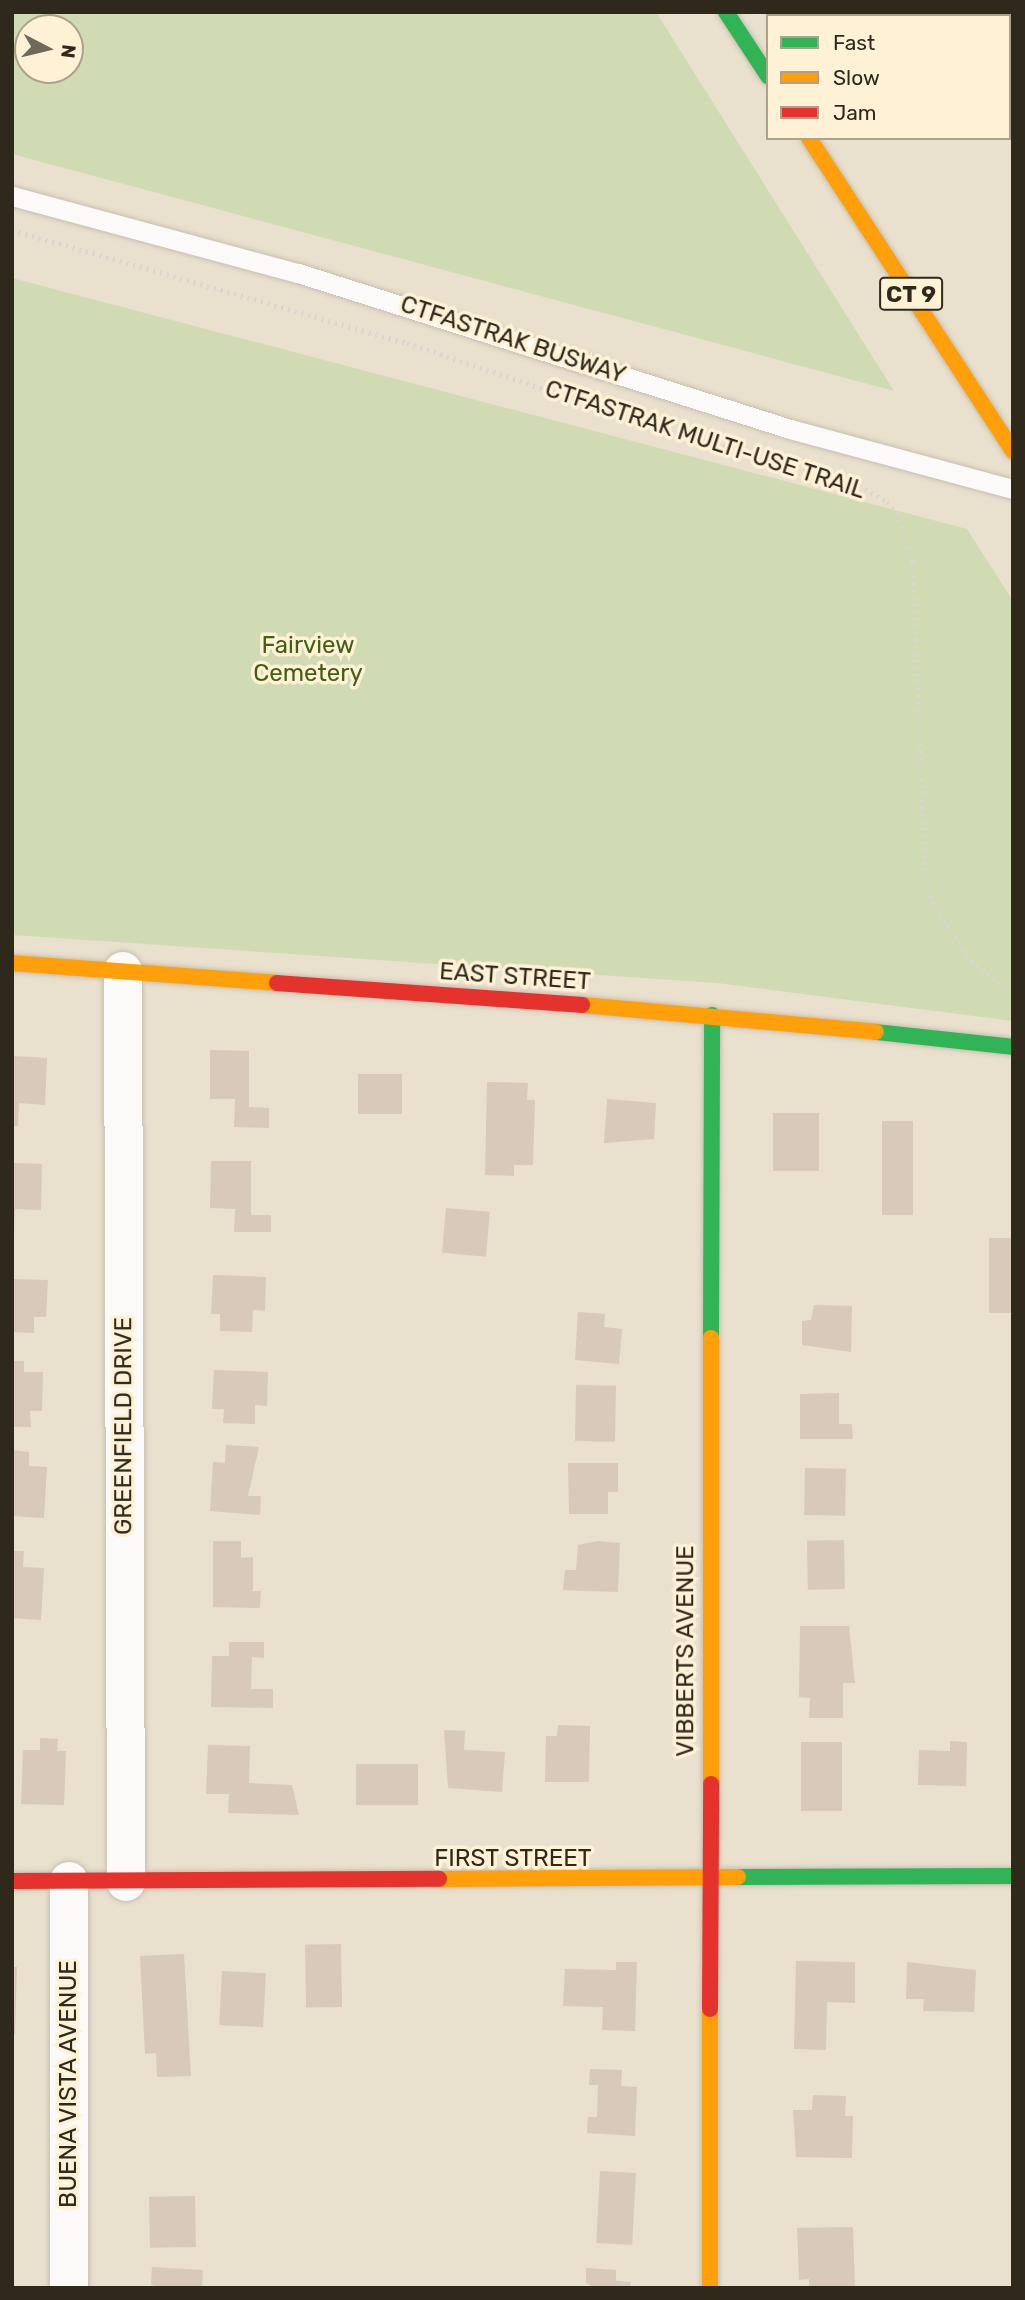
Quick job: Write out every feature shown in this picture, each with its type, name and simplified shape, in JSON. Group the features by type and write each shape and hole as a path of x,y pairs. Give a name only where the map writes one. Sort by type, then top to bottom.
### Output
{"main road":[{"path":"726,12 766,73"},
{"name":"CT 9","path":"810,140 1013,451"},
{"name":"EAST STREET","path":"12,963 712,1015 1013,1047"},
{"name":"VIBBERTS AVENUE","path":"710,2288 708,1882 712,1015"},
{"name":"FIRST STREET","path":"12,1881 708,1882 1013,1876"}],"street":[{"name":"GREENFIELD DRIVE","path":"123,971 126,1882"},
{"name":"BUENA VISTA AVENUE","path":"69,1881 69,2288"}],"lane":[{"name":"CTFASTRAK BUSWAY","path":"12,196 298,273 790,429 1013,489"}],"path":[{"name":"CTFASTRAK MULTI-USE TRAIL","path":"12,230 394,338 662,429 859,485 887,502 897,513 913,562 925,861 932,902 971,961 1013,992"}],"green space":[{"path":"12,12 656,12 894,391 12,154"},
{"name":"Fairview Cemetery","path":"12,278 967,529 1013,601 1013,1021 717,983 12,935"}],"building":[{"path":"210,1050 249,1051 249,1107 269,1108 269,1128 234,1127 235,1099 210,1099"},
{"path":"12,1056 47,1058 45,1105 19,1103 18,1126 12,1126"},
{"path":"358,1074 402,1074 402,1114 358,1114"},
{"path":"487,1082 528,1083 527,1100 535,1100 533,1165 514,1165 514,1176 485,1175"},
{"path":"607,1099 656,1103 654,1139 604,1143"},
{"path":"773,1113 819,1113 819,1171 773,1171"},
{"path":"882,1121 913,1121 913,1215 882,1215"},
{"path":"211,1161 251,1161 251,1215 271,1215 271,1232 234,1232 235,1209 210,1208"},
{"path":"12,1163 42,1164 41,1210 15,1209 14,1237"},
{"path":"446,1208 490,1212 486,1257 442,1253"},
{"path":"989,1238 1013,1238 1013,1313 989,1313"},
{"path":"213,1275 266,1277 265,1311 253,1310 252,1332 220,1331 220,1314 211,1314"},
{"path":"12,1279 48,1280 46,1317 34,1317 34,1333 12,1332"},
{"path":"814,1305 852,1306 851,1352 802,1345 802,1321 811,1320"},
{"path":"578,1312 605,1314 604,1327 622,1329 619,1364 575,1360"},
{"path":"12,1361 24,1361 24,1372 43,1372 42,1411 30,1411 31,1427 12,1427"},
{"path":"214,1370 268,1372 267,1406 255,1405 255,1424 223,1423 224,1409 212,1409"},
{"path":"576,1385 616,1386 615,1442 575,1441"},
{"path":"839,1393 839,1424 852,1424 853,1439 800,1439 800,1394"},
{"path":"226,1445 259,1447 248,1496 261,1496 260,1515 210,1511 213,1462 225,1463"},
{"path":"12,1450 29,1452 29,1466 47,1467 44,1518 12,1516"},
{"path":"568,1463 618,1463 618,1492 608,1492 608,1514 569,1514"},
{"path":"805,1468 846,1469 845,1516 804,1515"},
{"path":"844,1540 845,1589 808,1590 807,1541"},
{"path":"213,1541 241,1541 241,1558 253,1557 253,1591 261,1591 260,1608 213,1607"},
{"path":"598,1541 620,1543 618,1592 563,1590 565,1570 576,1570 578,1545"},
{"path":"12,1551 24,1551 23,1567 44,1568 41,1620 12,1618"},
{"path":"800,1626 849,1626 855,1683 843,1683 843,1718 809,1718 810,1698 799,1697"},
{"path":"229,1642 264,1642 264,1658 252,1657 251,1689 273,1689 273,1708 211,1707 212,1656 229,1656"},
{"path":"558,1725 590,1726 589,1782 545,1782 546,1736 557,1736"},
{"path":"444,1730 465,1731 464,1750 505,1752 502,1792 448,1788"},
{"path":"40,1738 58,1739 57,1751 66,1751 64,1805 21,1804 23,1750 40,1750"},
{"path":"950,1741 967,1742 966,1786 918,1785 919,1750 950,1751"},
{"path":"801,1742 842,1742 842,1811 801,1811"},
{"path":"208,1745 250,1746 249,1783 292,1785 299,1815 228,1813 229,1794 206,1794"},
{"path":"356,1764 418,1764 418,1805 356,1805"},
{"path":"341,1944 342,2007 306,2008 305,1945"},
{"path":"184,1954 191,2076 157,2077 156,2053 145,2054 140,1956"},
{"path":"796,1961 855,1962 855,2003 827,2002 826,2050 794,2049"},
{"path":"616,1962 637,1962 635,2031 602,2030 603,2007 563,2006 565,1969 616,1970"},
{"path":"907,1962 976,1970 974,2012 923,2011 924,1999 906,1999"},
{"path":"12,1967 17,1967 15,2035 12,2035"},
{"path":"222,1971 266,1973 263,2027 219,2025"},
{"path":"590,2069 622,2070 621,2086 637,2087 635,2136 587,2133 588,2117 597,2117 598,2085 589,2085"},
{"path":"813,2095 846,2096 845,2116 853,2116 852,2158 796,2157 793,2110 812,2110"},
{"path":"600,2171 636,2173 632,2245 596,2243"},
{"path":"195,2196 196,2247 150,2248 149,2197"},
{"path":"853,2227 855,2288 809,2288 809,2279 799,2280 797,2228"},
{"path":"152,2267 203,2270 202,2288 157,2288 151,2284"},
{"path":"586,2268 616,2270 616,2281 631,2282 630,2288 594,2288 586,2283"}],"traffic: fast":[{"path":"726,12 766,73"},
{"path":"711,1338 712,1015"},
{"path":"876,1032 1013,1047"},
{"path":"738,1877 1013,1876"}],"traffic: slow":[{"path":"810,140 1013,451"},
{"path":"12,963 277,983"},
{"path":"582,1005 876,1032"},
{"path":"711,1338 711,1784"},
{"path":"439,1879 738,1877"},
{"path":"710,2009 710,2288"}],"traffic: jam":[{"path":"277,983 582,1005"},
{"path":"710,2009 711,1784"},
{"path":"12,1881 439,1879"}]}
